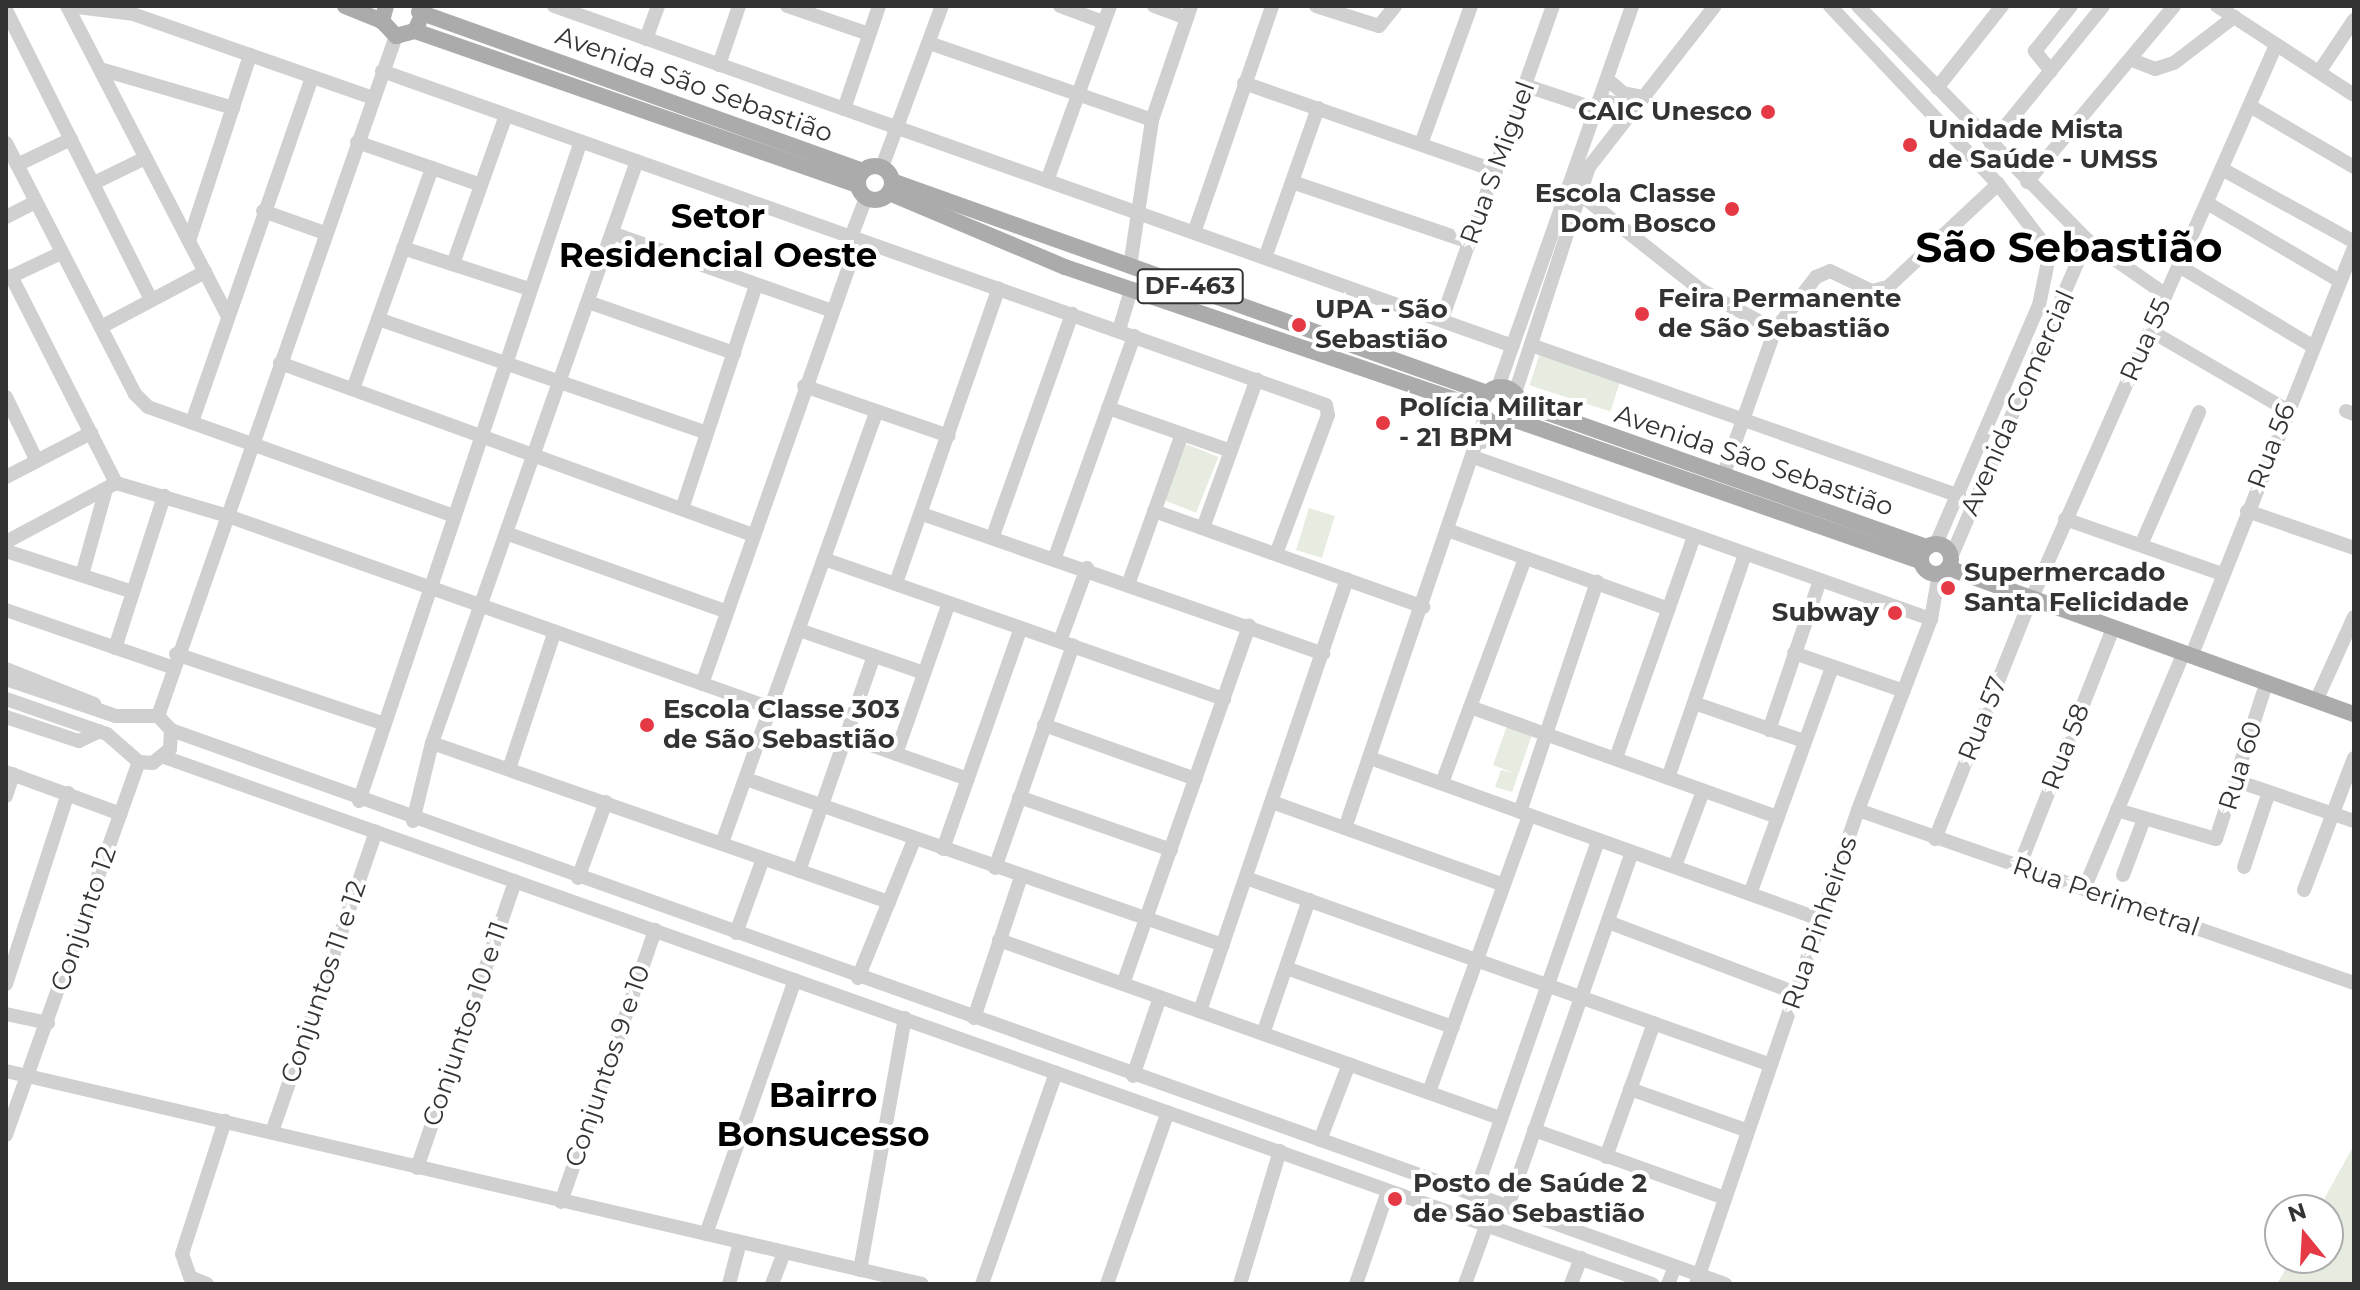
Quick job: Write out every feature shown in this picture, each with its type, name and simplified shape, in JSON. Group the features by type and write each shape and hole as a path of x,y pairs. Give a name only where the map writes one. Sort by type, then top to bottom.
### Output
{"main road":[{"path":"345,6 384,13 396,36 415,31 417,9"},
{"name":"Avenida São Sebastião","path":"417,9 862,184"},
{"name":"Avenida São Sebastião","path":"415,31 862,184"},
{"path":"882,167 890,187 862,184 882,167"},
{"name":"Avenida São Sebastião","path":"890,187 1249,307 1495,408"},
{"name":"Avenida São Sebastião","path":"890,187 1065,267 1243,330 1495,408 1928,551"},
{"path":"1065,267 1072,247"},
{"path":"1243,330 1249,307"},
{"path":"1495,408 1518,398"},
{"name":"Avenida São Sebastião","path":"1518,398 1928,551"},
{"name":"DF-463","path":"1495,408 1518,398"},
{"path":"1928,551 1947,565 2320,696 2354,714"},
{"path":"1928,551 1947,565"},
{"path":"2033,595 2113,628 2189,651 2266,684 2354,703"}],"street":[{"path":"68,6 134,10 373,98"},
{"path":"68,6 226,313"},
{"path":"554,6 576,10 646,39 1266,255 1513,346"},
{"path":"646,39 658,6"},
{"path":"719,65 739,6"},
{"path":"844,109 879,6"},
{"path":"882,167 942,6"},
{"path":"1060,6 1103,22"},
{"path":"1047,181 1110,6"},
{"path":"1130,266 1143,213 1152,120 1189,12 1154,6"},
{"path":"1195,230 1272,6"},
{"path":"1316,6 1379,26 1395,6"},
{"path":"1421,144 1471,6"},
{"path":"1345,828 1495,408 1513,346 1632,6"},
{"path":"1518,398 1531,345 1581,195 1606,142 1715,6"},
{"name":"Avenida Comercial","path":"1830,6 1998,184 2046,240 2052,261 1959,496 1928,551"},
{"path":"1858,6 2074,229 2166,295"},
{"path":"1937,88 2002,6"},
{"path":"2051,71 2035,51 2071,6"},
{"path":"1991,144 2103,6"},
{"path":"2027,182 2174,6"},
{"path":"2217,6 2354,95"},
{"path":"794,7 869,34"},
{"name":"Rua S Miguel","path":"1442,319 1527,86 1550,7"},
{"path":"6,10 151,299"},
{"path":"2132,60 2155,69 2174,63 2234,17"},
{"path":"2319,72 2354,20"},
{"path":"158,716 225,515 396,36"},
{"path":"929,43 1152,120"},
{"name":"Rua 55","path":"2033,595 2276,45"},
{"path":"1879,57 1898,50"},
{"path":"189,241 250,55"},
{"path":"100,69 233,108"},
{"path":"382,71 1257,379 1329,408 1276,554"},
{"path":"192,422 226,313 312,77"},
{"path":"1607,79 1623,93 1643,97"},
{"path":"1244,83 1496,171"},
{"path":"1527,86 1598,104 1614,103 1626,118"},
{"path":"2250,106 2354,167"},
{"path":"1266,255 1318,108"},
{"path":"1935,118 1951,121 1961,113"},
{"path":"453,264 506,115"},
{"path":"1590,129 1606,142"},
{"path":"17,165 71,139"},
{"path":"359,801 581,141"},
{"path":"357,142 481,185"},
{"path":"6,143 61,253 142,401 192,422 454,516"},
{"path":"94,183 145,158"},
{"path":"413,821 419,782 432,743 556,381 588,302 637,161"},
{"path":"353,389 432,168"},
{"path":"2222,169 2354,245"},
{"path":"1292,182 1469,242"},
{"path":"702,684 750,534 854,238 862,184"},
{"path":"1723,476 1775,330 1822,272 1872,291 1888,287 1998,184"},
{"path":"1581,195 1701,290 1775,330"},
{"path":"6,217 35,202"},
{"path":"2207,203 2340,281"},
{"path":"263,211 325,233"},
{"path":"2046,240 2074,229"},
{"path":"612,233 829,310"},
{"name":"Avenida Comercial","path":"1947,565 2087,240"},
{"name":"Rua 56","path":"2084,889 2222,574 2285,409 2354,245"},
{"path":"403,248 529,289"},
{"path":"61,253 9,278 91,433 111,486 82,575"},
{"path":"2052,261 2077,267"},
{"path":"2179,266 2312,346"},
{"path":"101,327 205,272"},
{"path":"682,509 756,285"},
{"path":"896,583 999,288"},
{"path":"1119,330 1131,290"},
{"path":"588,302 734,353"},
{"path":"993,536 1072,314"},
{"path":"378,319 707,433"},
{"path":"2151,331 2285,409"},
{"path":"1055,557 1134,336"},
{"path":"1531,345 1959,496"},
{"path":"280,363 750,534"},
{"path":"1203,528 1257,379"},
{"path":"804,386 949,436"},
{"path":"6,397 37,461"},
{"path":"1108,408 1231,451"},
{"path":"722,843 876,412"},
{"path":"2141,545 2199,412"},
{"path":"6,477 91,433"},
{"path":"1129,582 1182,434"},
{"path":"1478,452 1694,537 1931,619"},
{"path":"6,542 111,486 164,496 771,708"},
{"path":"115,648 164,496"},
{"path":"1154,511 1423,607"},
{"path":"2247,511 2354,548"},
{"path":"922,514 1129,582 1323,654"},
{"path":"2065,519 2222,574"},
{"path":"1450,531 1669,609"},
{"path":"506,533 725,611"},
{"path":"1616,758 1694,537"},
{"path":"6,551 133,592"},
{"path":"1668,778 1745,555"},
{"path":"824,559 1224,699"},
{"path":"1442,783 1525,559"},
{"name":"Rua Pinheiros","path":"1698,1279 1746,1130 1858,810 1931,619 1947,565"},
{"path":"995,868 1044,725 1087,568"},
{"path":"1200,1011 1347,579"},
{"path":"1769,730 1820,580"},
{"path":"1429,1092 1504,885 1546,733 1597,582"},
{"name":"Rua 57","path":"1935,839 2033,595"},
{"path":"896,754 949,603"},
{"path":"6,610 115,648 174,661 385,724"},
{"path":"2320,696 2354,617"},
{"path":"1123,984 1249,626"},
{"path":"943,849 1021,628"},
{"name":"Rua 58","path":"2019,867 2113,628"},
{"path":"799,630 924,673"},
{"path":"509,769 555,631"},
{"path":"1794,653 1904,691"},
{"path":"799,871 874,656"},
{"path":"1750,894 1832,667"},
{"path":"6,669 83,695 98,711"},
{"path":"6,679 98,711 158,716 171,730 413,821 1475,1194 1675,1267 1698,1279 1725,1284"},
{"name":"Rua 60","path":"2117,810 2216,839 2266,684"},
{"path":"6,699 100,731 123,745 139,762 164,757 1010,1054 1652,1284"},
{"path":"1694,703 1804,741"},
{"path":"1470,707 1778,817"},
{"path":"123,745 127,723 136,716"},
{"path":"6,717 79,741 100,731"},
{"path":"1044,725 1196,779"},
{"path":"164,757 171,730"},
{"path":"845,736 968,779"},
{"path":"432,743 889,902"},
{"path":"1370,758 1822,920"},
{"path":"2304,890 2354,758"},
{"name":"Conjunto 12","path":"6,1135 139,762"},
{"path":"6,796 9,773 121,814"},
{"path":"746,779 1223,945"},
{"path":"2237,781 2354,821"},
{"path":"397,815 419,782"},
{"path":"1675,866 1703,791"},
{"path":"2244,867 2269,792"},
{"path":"6,984 68,793"},
{"path":"1019,797 1171,850"},
{"path":"578,878 606,802"},
{"path":"1272,802 1504,885"},
{"name":"Rua Perimetral","path":"1858,810 2354,983"},
{"path":"2123,875 2144,819"},
{"name":"Conjuntos 11 e 12","path":"272,1132 376,832"},
{"path":"858,978 914,840"},
{"path":"1475,1194 1598,840"},
{"path":"1508,1206 1632,852"},
{"path":"736,933 763,859"},
{"path":"974,1018 1021,877"},
{"path":"1246,878 1771,1065"},
{"name":"Conjuntos 10 e 11","path":"417,1168 515,881"},
{"path":"607,913 619,893"},
{"path":"1263,1034 1309,900"},
{"path":"1608,922 1796,993"},
{"name":"Conjuntos 9 e 10","path":"561,1202 655,930"},
{"path":"746,961 759,940"},
{"path":"999,940 1500,1118"},
{"path":"1286,968 1453,1027"},
{"path":"706,1234 795,980"},
{"path":"1133,1076 1160,997"},
{"path":"6,1014 48,1023"},
{"path":"860,1270 905,1018"},
{"path":"1606,1157 1654,1023"},
{"path":"1010,1054 1017,1033"},
{"path":"1320,1140 1349,1064"},
{"path":"6,1071 784,1252 896,1281 922,1284"},
{"path":"982,1284 1056,1073"},
{"path":"1630,1089 1746,1130"},
{"path":"1208,1125 1217,1105"},
{"path":"1107,1284 1168,1112"},
{"path":"207,1284 190,1277 182,1254 225,1121"},
{"path":"1534,1130 1725,1198"},
{"path":"1240,1284 1280,1151"},
{"path":"1356,1284 1388,1191"},
{"path":"1465,1284 1487,1224"},
{"path":"729,1284 740,1242"},
{"path":"772,1284 784,1252"},
{"path":"1571,1284 1581,1258"},
{"path":"1668,1284 1675,1267"}],"shaded area":[{"path":"1540,353 1621,379 1610,412 1529,385"},
{"path":"1186,444 1218,457 1196,513 1164,500"},
{"path":"1309,508 1335,516 1322,558 1296,550"},
{"path":"1507,726 1532,735 1512,792 1495,787 1501,770 1514,773 1493,765"},
{"path":"2354,1145 2354,1284 2277,1284 2283,1274 2344,1274 2344,1194 2327,1194"}],"place":[{"name":"CAIC Unesco","path":"1768,112"},
{"name":"Unidade Mista de Saúde - UMSS","path":"1910,145"},
{"name":"Escola Classe Dom Bosco","path":"1732,209"},
{"name":"Feira Permanente de São Sebastião","path":"1642,314"},
{"name":"UPA - São Sebastião","path":"1299,325"},
{"name":"Polícia Militar - 21 BPM","path":"1383,423"},
{"name":"Supermercado Santa Felicidade","path":"1948,588"},
{"name":"Subway","path":"1895,613"},
{"name":"Escola Classe 303 de São Sebastião","path":"647,725"},
{"name":"Posto de Saúde 2 de São Sebastião","path":"1395,1199"}],"district":[{"name":"Setor Residencial Oeste","path":"718,236"},
{"name":"São Sebastião","path":"2069,247"},
{"name":"Bairro Bonsucesso","path":"823,1114"}]}
